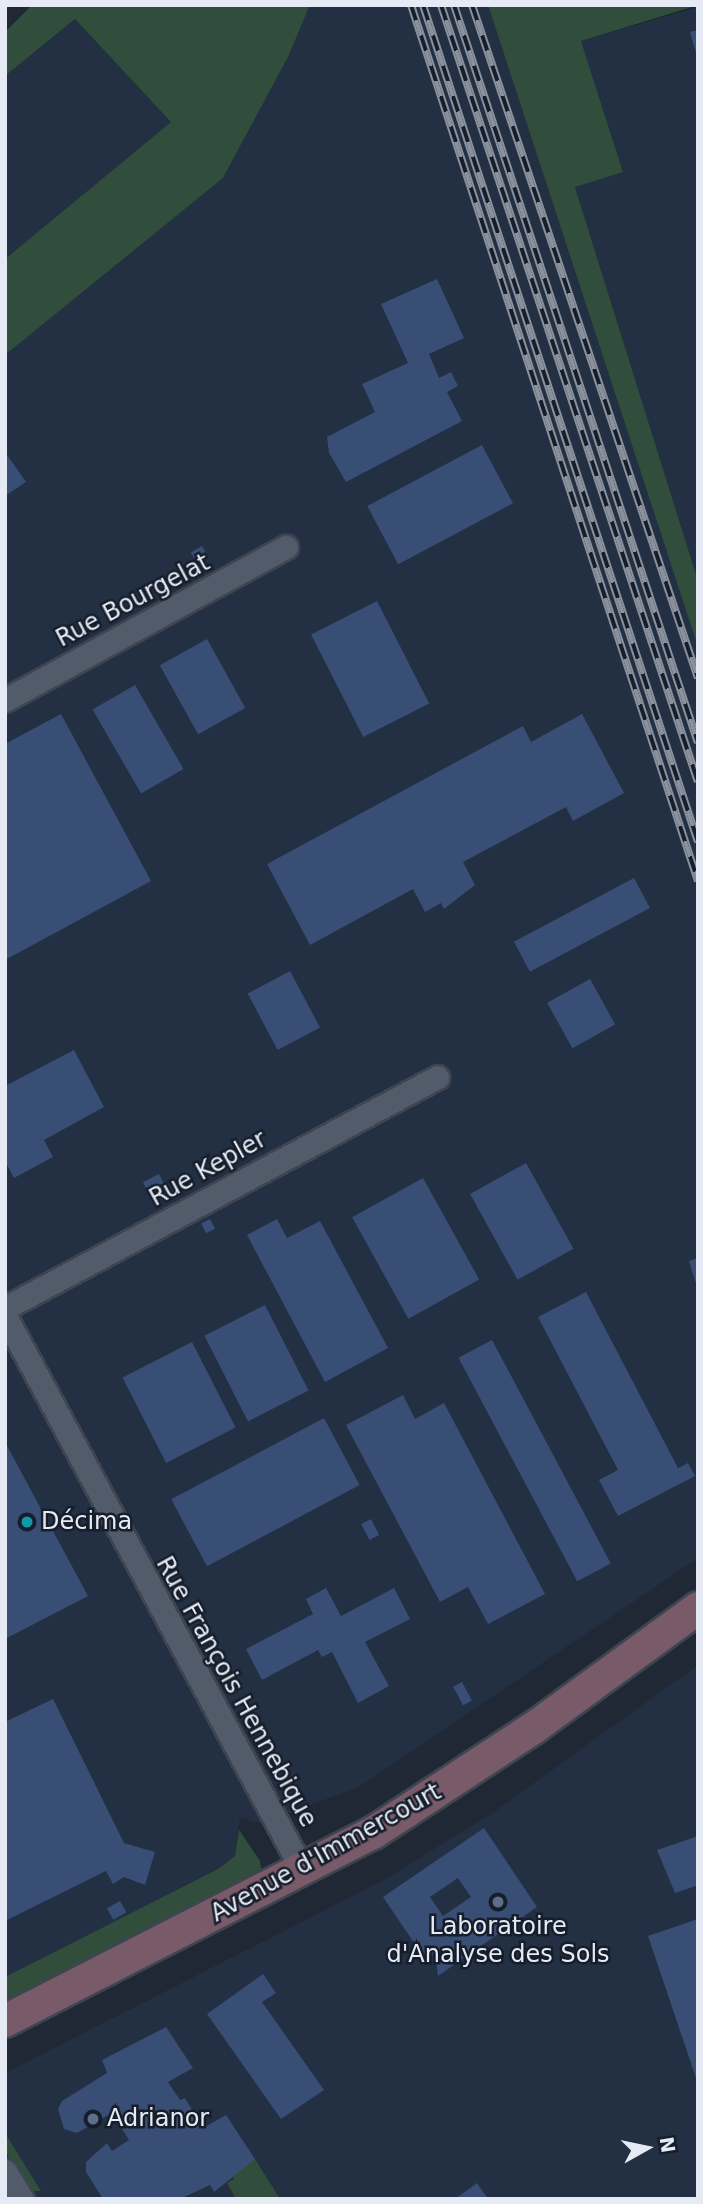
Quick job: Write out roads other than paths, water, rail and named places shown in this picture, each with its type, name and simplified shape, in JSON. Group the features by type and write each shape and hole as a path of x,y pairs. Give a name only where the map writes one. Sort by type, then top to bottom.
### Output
{"main road":[{"name":"Avenue d'Immercourt","path":"5,2021 303,1871 450,1786 698,1608"}],"street":[{"name":"Rue Bourgelat","path":"5,700 286,547"},
{"name":"Rue Kepler","path":"5,1308 437,1077"},
{"name":"Rue François Hennebique","path":"5,1315 303,1871"},
{"path":"5,2171 22,2199"}],"railway":[{"path":"411,5 698,881"},
{"path":"423,5 698,842"},
{"path":"441,5 698,782"},
{"path":"454,5 698,743"},
{"path":"472,5 698,678"}],"place":[{"name":"Décima","path":"27,1522"},
{"name":"Laboratoire d'Analyse des Sols","path":"498,1902"},
{"name":"Adrianor","path":"93,2119"}]}
